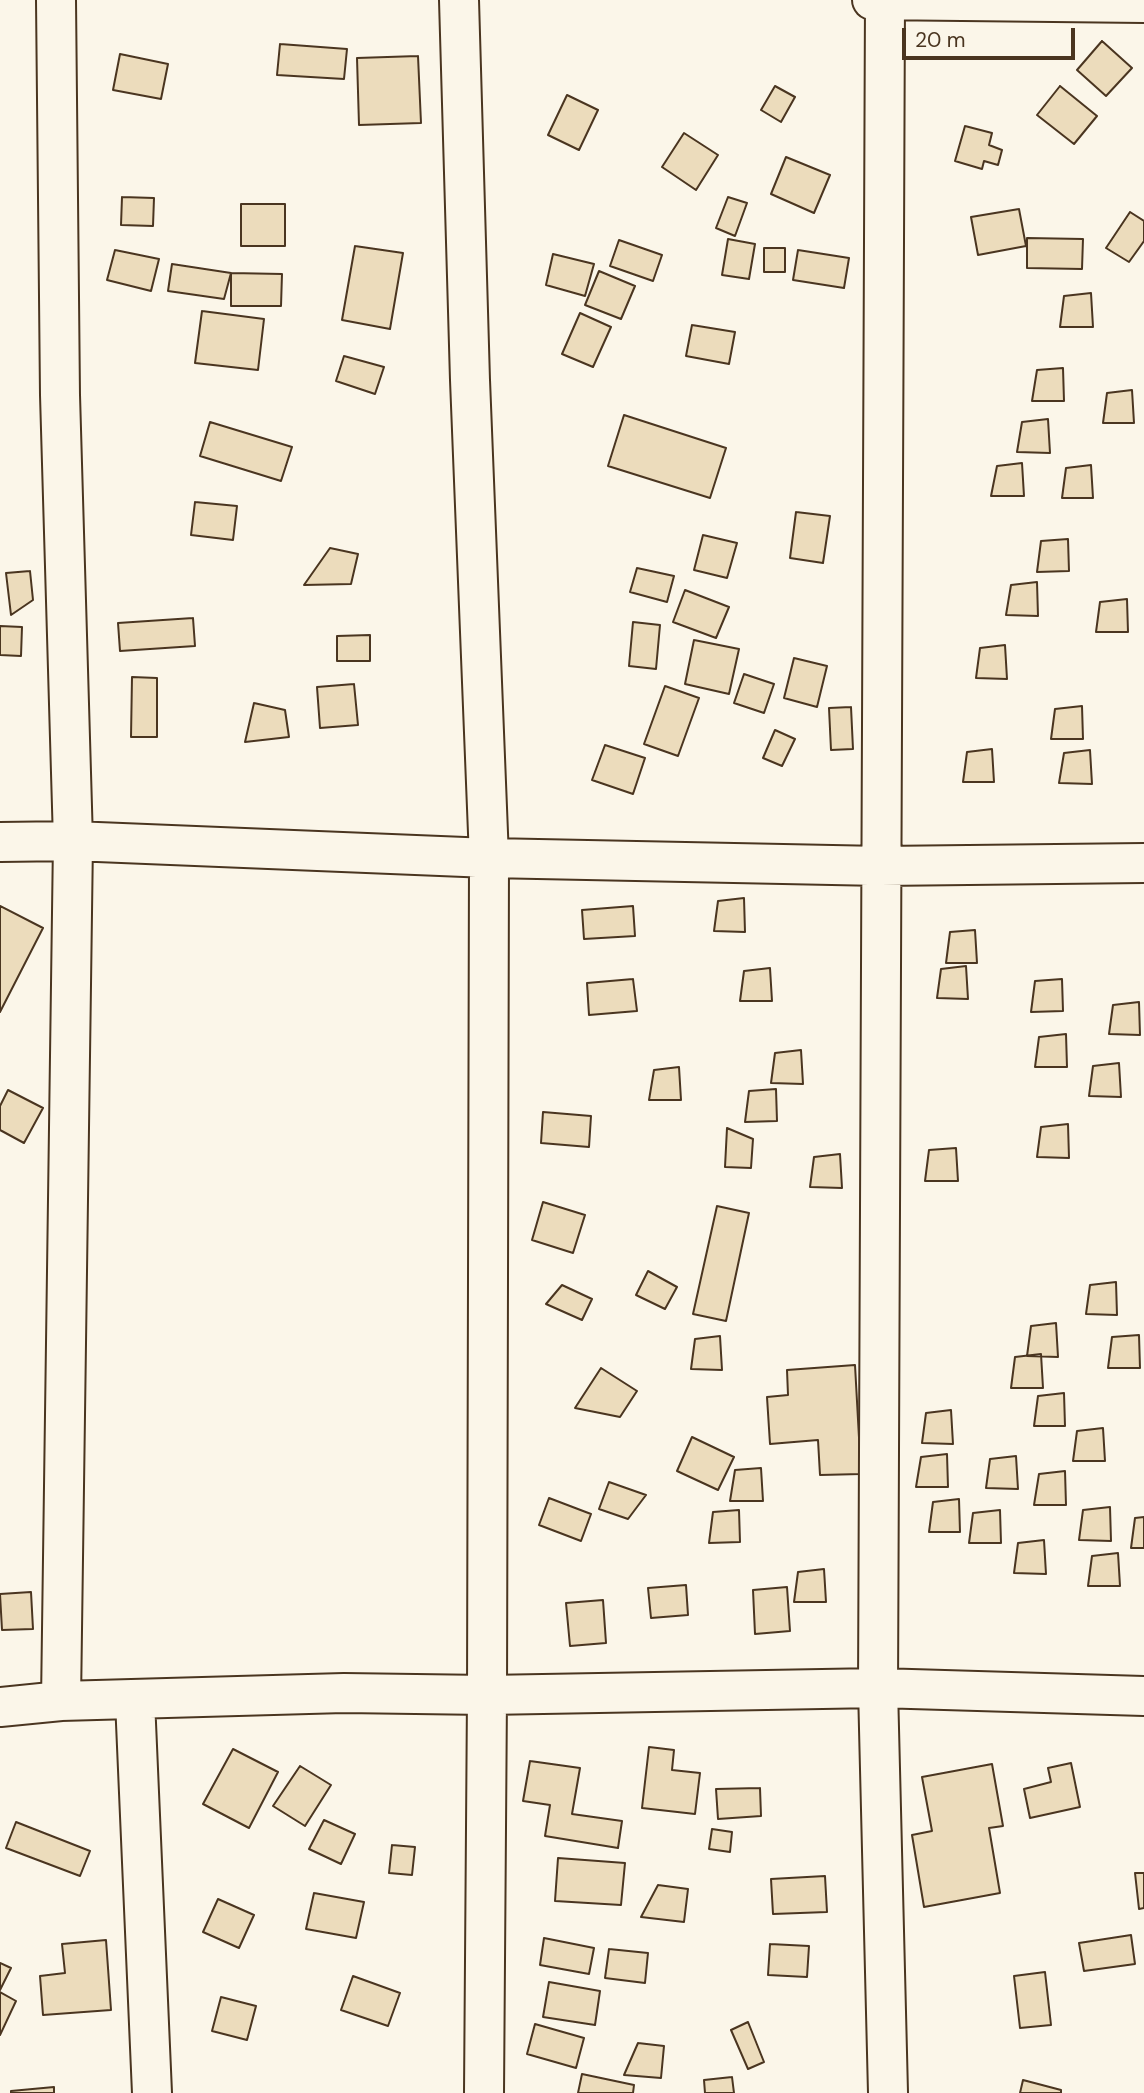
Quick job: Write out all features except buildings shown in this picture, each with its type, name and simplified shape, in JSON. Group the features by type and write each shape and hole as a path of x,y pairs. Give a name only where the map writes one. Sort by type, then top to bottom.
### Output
{"street":[{"path":"56,0 60,395 73,841 61,1701"},
{"path":"459,0 469,366 489,858 484,2093"},
{"path":"872,0 1144,3"},
{"path":"885,0 878,1688 888,2093"},
{"path":"0,842 73,841 489,858 881,866 1144,863"},
{"path":"0,1707 61,1701 344,1693 487,1695 878,1688 1144,1696"},
{"path":"135,1700 152,2093"}]}
